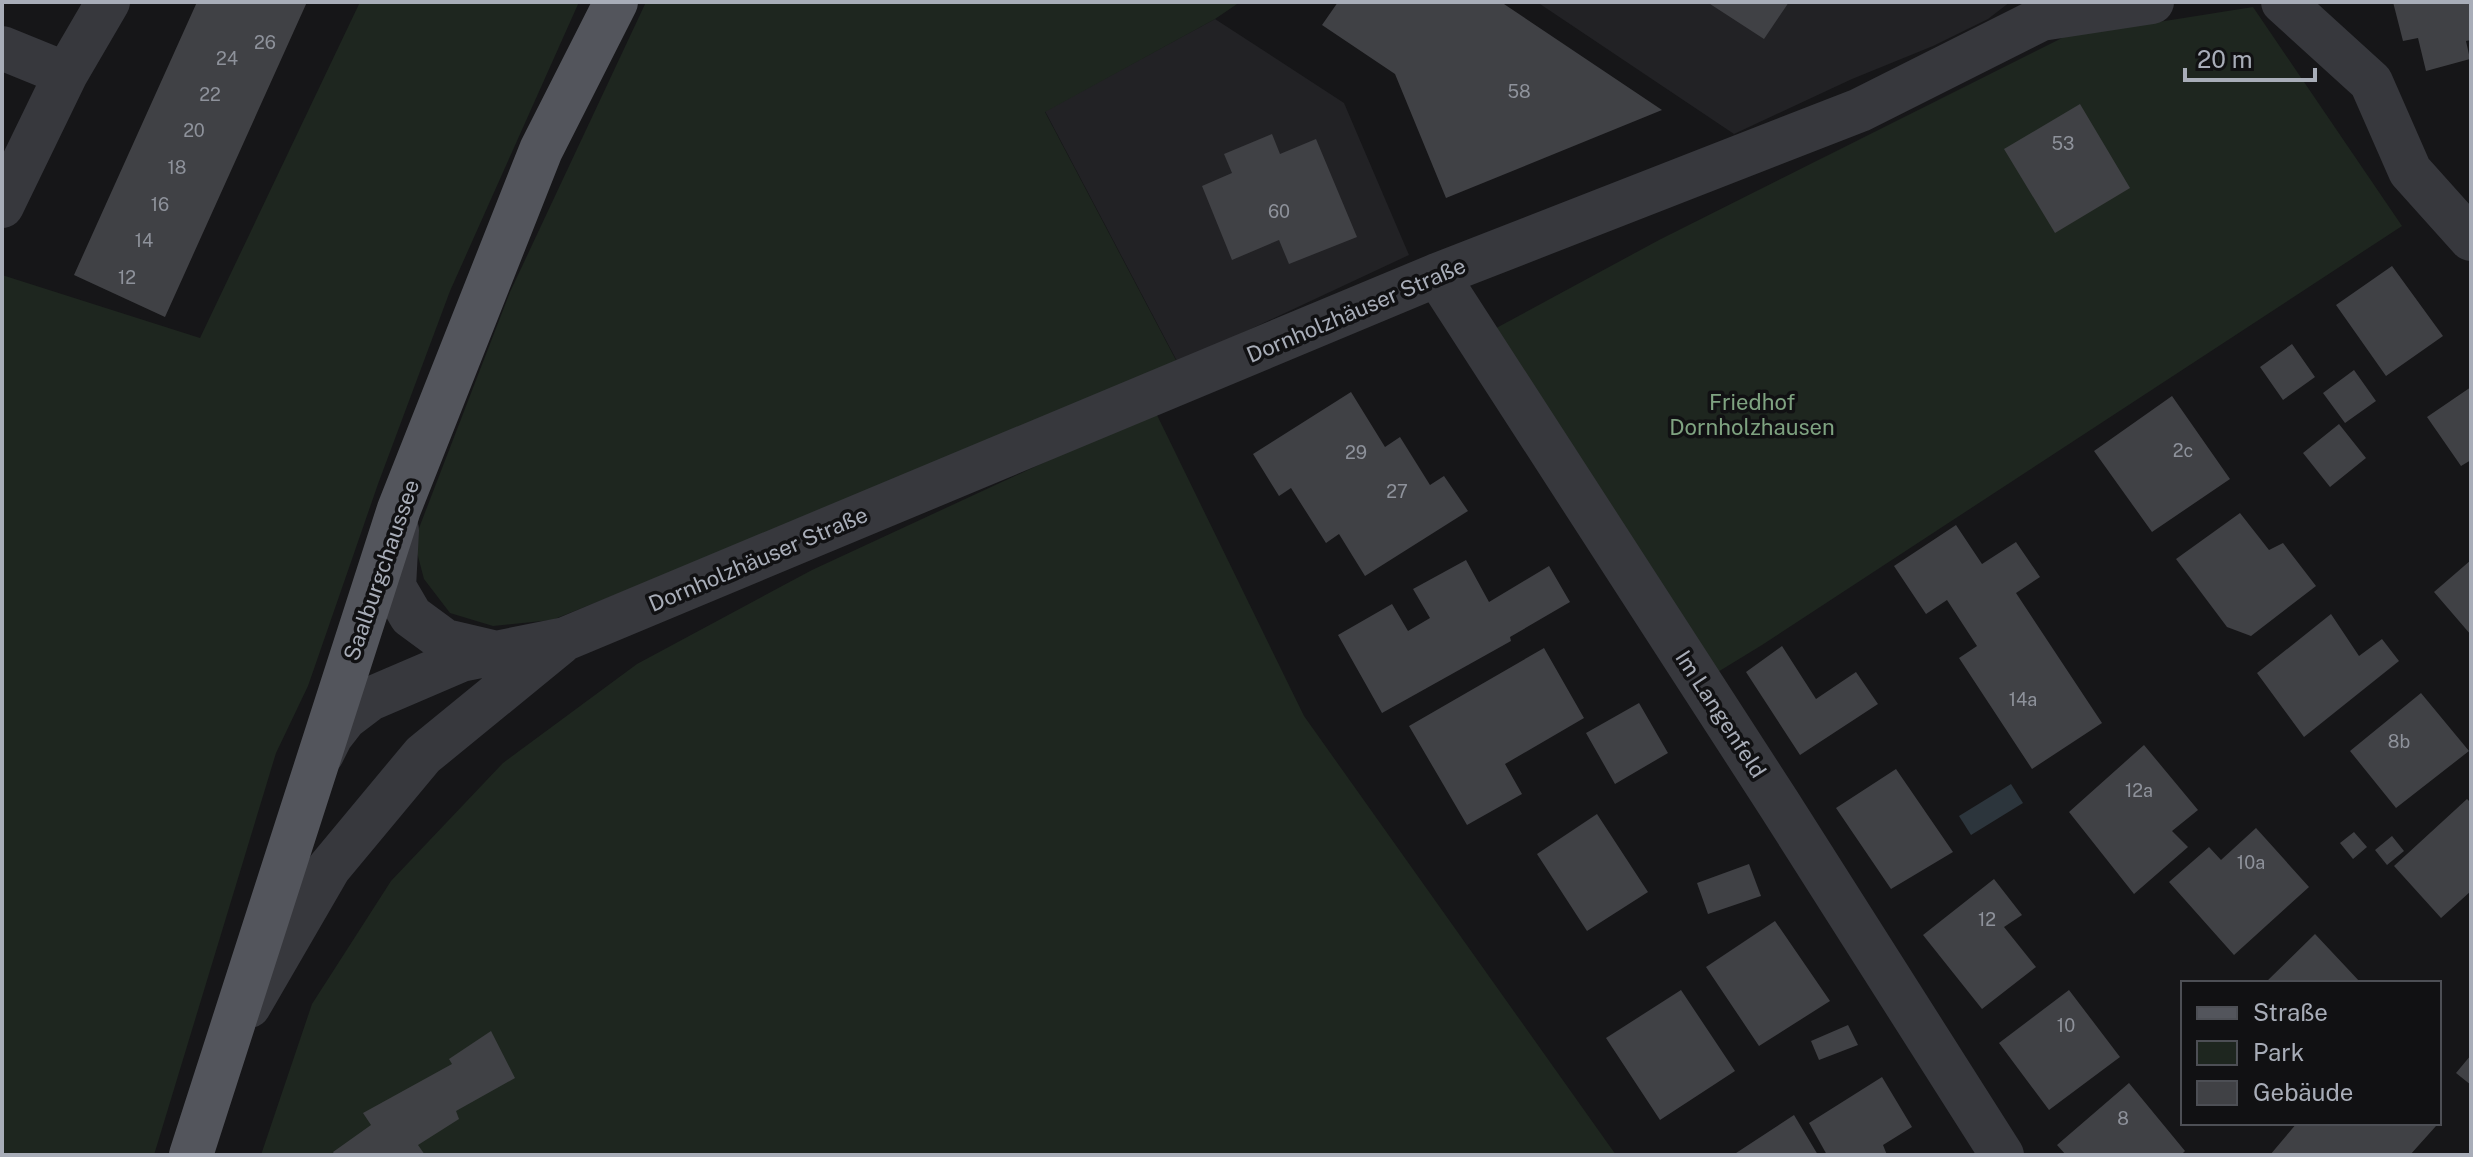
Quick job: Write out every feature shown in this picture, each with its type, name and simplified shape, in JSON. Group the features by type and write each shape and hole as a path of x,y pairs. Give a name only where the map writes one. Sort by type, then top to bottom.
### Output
{"main road":[{"name":"Saalburgchaussee","path":"191,1155 399,509 541,150 616,2"}],"street":[{"path":"2,206 66,74 108,2"},
{"name":"Dornholzhäuser Straße","path":"317,764 338,727 370,699 461,660 565,639 1437,275 1860,110 2045,10 2152,2"},
{"path":"2283,2 2371,82 2410,171 2471,239"},
{"path":"2,48 66,74"},
{"name":"Im Langenfeld","path":"1437,275 2002,1155"},
{"name":"Dornholzhäuser Straße","path":"399,509 394,587 411,616 445,641 492,652"},
{"name":"Dornholzhäuser Straße","path":"222,1053 338,857 423,755 565,639"}],"shaded area":[{"path":"1537,2 2010,2 1988,19 1933,46 1852,79 1734,134"},
{"path":"1215,19 1344,103 1409,255 1178,363 1045,111"},
{"path":"2011,784 2023,803 1971,835 1959,816"}],"green space":[{"path":"360,2 579,2 450,291 378,484 308,686 276,753 154,1155 2,1155 2,275 200,338"},
{"path":"646,2 1240,2 1215,19 1045,112 1178,364 796,523 552,620 493,626 450,613 424,579 414,541 510,292"},
{"name":"Friedhof Dornholzhausen","path":"2253,7 2402,226 1690,689 1474,340 1659,240 2064,37"},
{"path":"1155,411 1304,716 1616,1155 261,1155 312,1004 391,881 503,763 637,664 812,570"}],"building":[{"path":"197,2 307,2 165,317 74,275"},
{"path":"1338,2 1501,2 1662,110 1446,198 1395,74 1322,25"},
{"path":"1707,2 1789,2 1764,39"},
{"path":"2393,2 2471,2 2471,40 2466,41 2470,59 2426,71 2418,38 2403,41"},
{"path":"2080,104 2130,188 2055,233 2004,149"},
{"path":"1272,134 1280,154 1316,139 1357,237 1289,264 1279,240 1232,260 1202,186 1232,173 1224,154"},
{"path":"2392,266 2443,336 2386,376 2336,305"},
{"path":"2292,344 2315,377 2283,400 2260,367"},
{"path":"2354,370 2376,401 2345,423 2323,393"},
{"path":"2471,387 2471,460 2461,466 2427,417"},
{"path":"1351,392 1385,447 1400,437 1430,485 1444,476 1468,511 1365,576 1339,534 1326,543 1291,488 1279,496 1253,454"},
{"path":"2172,396 2230,479 2152,532 2094,451"},
{"path":"2339,424 2366,458 2330,487 2303,453"},
{"path":"2240,513 2269,550 2283,543 2316,586 2251,636 2227,627 2176,559"},
{"path":"1956,525 1982,564 2016,542 2040,577 2016,593 2102,723 2032,769 1959,658 1977,646 1947,600 1926,614 1894,566"},
{"path":"1466,560 1489,602 1549,566 1570,602 1510,637 1511,641 1382,713 1338,635 1392,604 1408,631 1430,618 1413,589"},
{"path":"2471,560 2471,635 2434,592"},
{"path":"2331,614 2359,656 2382,639 2399,661 2304,737 2257,673"},
{"path":"1782,646 1816,699 1856,672 1878,704 1800,755 1746,672"},
{"path":"1544,648 1584,718 1505,764 1522,794 1467,825 1409,726"},
{"path":"2421,693 2469,751 2396,808 2350,751"},
{"path":"1639,703 1668,753 1615,784 1586,733"},
{"path":"2144,745 2198,810 2172,831 2188,847 2134,894 2069,812"},
{"path":"1896,769 1953,852 1891,889 1836,808"},
{"path":"2467,799 2471,803 2471,891 2441,918 2394,866"},
{"path":"1597,814 1648,892 1587,931 1537,854"},
{"path":"2256,828 2309,887 2234,955 2169,882 2209,847 2221,860"},
{"path":"2354,832 2367,847 2353,859 2340,843"},
{"path":"2392,836 2404,851 2387,865 2375,850"},
{"path":"1749,864 1761,896 1708,914 1697,883"},
{"path":"1994,879 2022,915 2004,927 2036,967 1982,1009 1923,935"},
{"path":"1775,921 1830,1001 1759,1046 1706,967"},
{"path":"2315,934 2359,981 2267,981"},
{"path":"1681,990 1735,1071 1660,1120 1606,1038"},
{"path":"2069,990 2120,1057 2049,1110 1999,1043"},
{"path":"1848,1025 1858,1045 1819,1060 1811,1041"},
{"path":"491,1031 515,1078 456,1111 459,1119 418,1145 425,1155 335,1155 333,1152 371,1125 363,1113 452,1064 449,1059"},
{"path":"2471,1055 2471,1085 2456,1073"},
{"path":"1882,1077 1912,1127 1883,1145 1887,1155 1827,1155 1809,1123"},
{"path":"2129,1083 2185,1151 2181,1155 2066,1155 2057,1145"},
{"path":"1794,1115 1818,1155 1733,1155"},
{"path":"2295,1125 2436,1126 2410,1155 2270,1155"}]}
